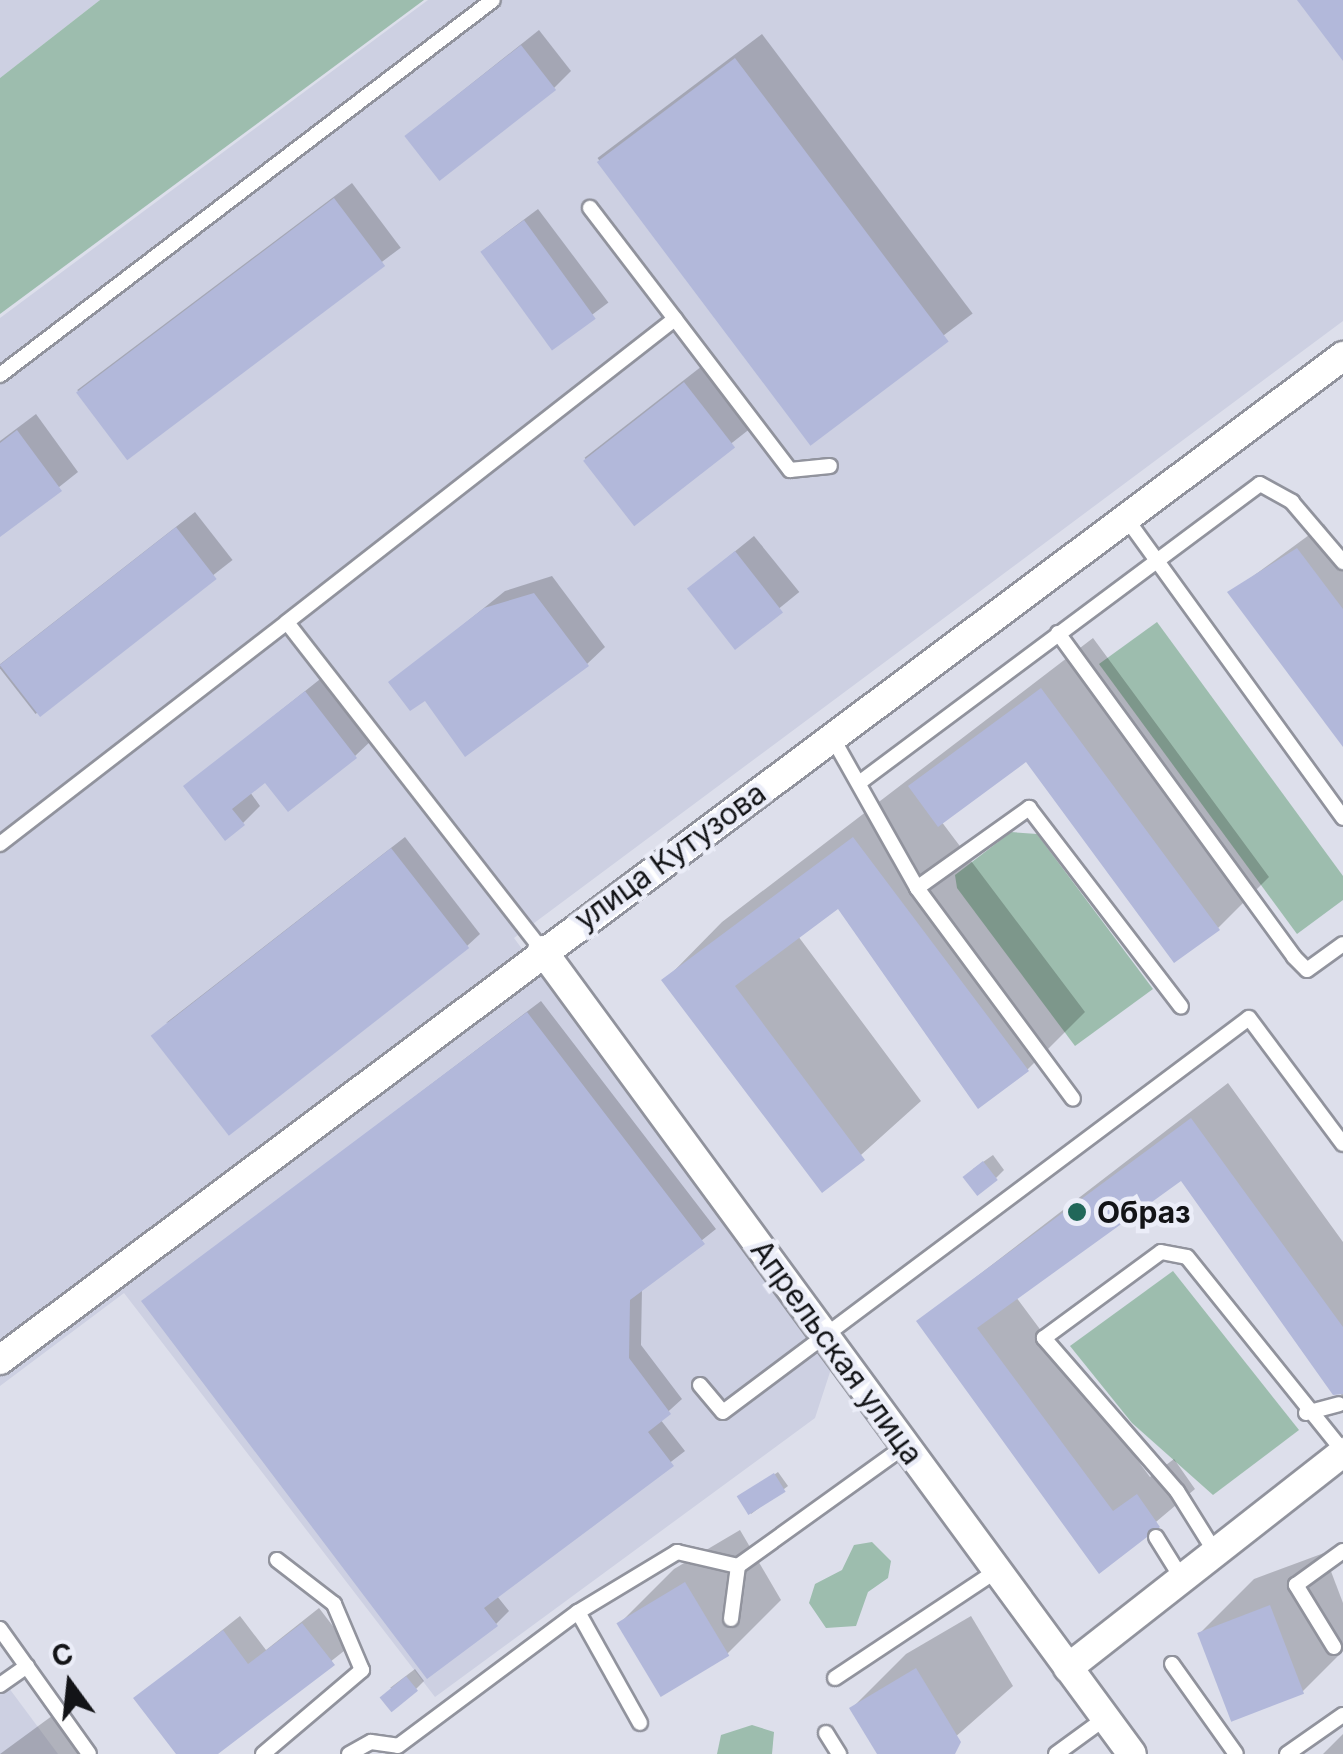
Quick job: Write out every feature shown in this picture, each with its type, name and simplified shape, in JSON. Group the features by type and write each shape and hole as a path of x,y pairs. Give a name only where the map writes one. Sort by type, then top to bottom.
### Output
{"street":[{"name":"улица Кутузова","path":"0,1360 542,950 1343,356"},
{"name":"Апрельская улица","path":"542,950 1132,1754"},
{"path":"1068,1668 1184,1582 1212,1547 1343,1451"}],"lane":[{"path":"0,375 493,0"},
{"path":"590,208 790,470 830,466"},
{"path":"0,844 675,319"},
{"path":"863,780 1260,484 1292,502 1343,562"},
{"path":"1126,518 1343,818"},
{"path":"287,622 542,950"},
{"path":"1058,632 1294,956 1308,970 1343,944"},
{"path":"832,737 863,780 916,888 1073,1099"},
{"path":"916,888 1029,808 1182,1008"},
{"path":"700,1385 723,1412 1249,1018 1343,1144"},
{"path":"1212,1547 1178,1492 1044,1338 1173,1248 1306,1413 1343,1451"},
{"path":"1306,1413 1340,1404"},
{"path":"731,1619 738,1566 906,1446"},
{"path":"1156,1537 1184,1582"},
{"path":"1334,1648 1296,1585 1343,1551"},
{"path":"350,1754 371,1742 401,1750 578,1612 677,1552 738,1566"},
{"path":"263,1754 358,1682 362,1670 334,1604 277,1560"},
{"path":"835,1678 996,1571"},
{"path":"578,1612 640,1723"},
{"path":"0,1630 89,1754"},
{"path":"1172,1664 1236,1754"},
{"path":"0,1686 27,1666"},
{"path":"1287,1754 1343,1716"},
{"path":"1056,1754 1104,1719"},
{"path":"826,1733 839,1754"}],"shaded area":[{"path":"0,0 100,0 0,78"},
{"path":"428,0 1343,0 1343,321 514,938 831,1369 815,1418 435,1697 124,1293 0,1386 0,318"},
{"path":"0,1676 58,1754 0,1754"}],"green space":[{"path":"100,0 424,0 0,314 0,78"},
{"path":"1157,622 1343,876 1343,900 1297,934 1099,664"},
{"path":"1011,832 1037,834 1153,989 1075,1046 957,888 955,875"},
{"path":"1173,1271 1299,1430 1213,1495 1132,1423 1070,1346"},
{"path":"872,1542 891,1561 888,1578 868,1592 856,1626 826,1628 809,1603 815,1584 842,1570 854,1545"},
{"path":"752,1725 774,1732 772,1754 717,1754 721,1735"}],"building":[{"path":"1297,0 1343,0 1343,61"},
{"path":"521,45 556,90 439,181 404,136"},
{"path":"735,58 949,342 810,446 597,162"},
{"path":"334,198 385,266 127,460 76,392"},
{"path":"524,220 596,319 552,350 480,252"},
{"path":"684,382 735,447 634,526 583,461"},
{"path":"17,430 62,491 0,537 0,443"},
{"path":"176,527 217,579 40,717 0,665"},
{"path":"1297,548 1343,609 1343,747 1227,592"},
{"path":"735,551 783,612 735,650 687,589"},
{"path":"534,593 589,666 465,757 425,701 410,711 388,682 484,608"},
{"path":"1041,688 1220,930 1174,963 1026,762 938,827 908,786"},
{"path":"305,691 357,758 288,812 265,783 232,809 245,825 225,841 183,786"},
{"path":"853,837 1029,1071 978,1109 838,909 735,986 865,1160 822,1193 661,980"},
{"path":"391,848 469,948 229,1136 151,1036"},
{"path":"527,1012 705,1244 630,1300 629,1358 671,1414 648,1432 674,1466 484,1608 498,1626 427,1679 141,1301"},
{"path":"1191,1118 1343,1327 1343,1394 1333,1395 1181,1181 977,1328 1113,1511 1137,1494 1160,1527 1099,1574 916,1321"},
{"path":"983,1161 998,1180 977,1196 963,1177"},
{"path":"774,1473 786,1492 748,1515 737,1496"},
{"path":"685,1582 729,1656 661,1697 616,1623"},
{"path":"1270,1605 1304,1694 1231,1722 1197,1633"},
{"path":"302,1623 335,1665 218,1754 176,1754 133,1698 223,1630 248,1664"},
{"path":"916,1668 961,1742 955,1754 877,1754 849,1708"},
{"path":"406,1676 418,1691 392,1712 380,1697"}],"place":[{"name":"Образ","path":"1077,1212"}]}
